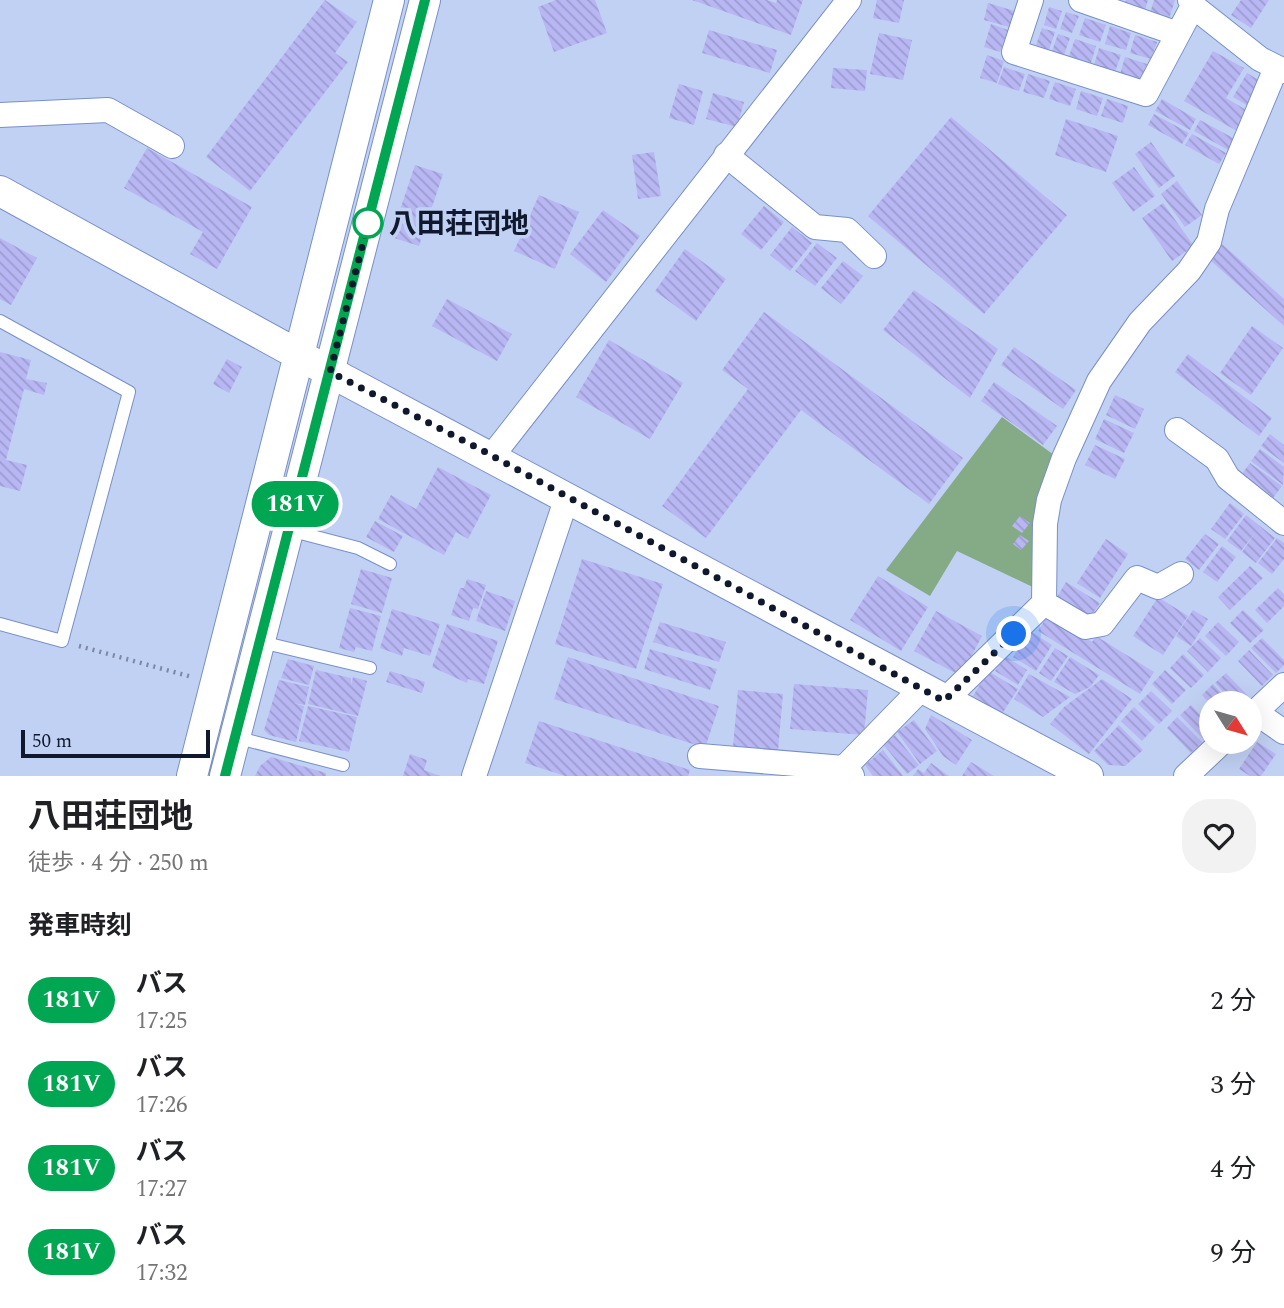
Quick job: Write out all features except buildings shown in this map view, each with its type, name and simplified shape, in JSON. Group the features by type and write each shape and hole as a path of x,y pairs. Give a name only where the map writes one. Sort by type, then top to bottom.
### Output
{"street":[{"path":"192,776 389,0"},
{"path":"225,776 425,0"},
{"path":"492,456 849,0"},
{"path":"1031,0 1014,52 1146,94 1191,3 1280,70 1217,209 1209,242 1189,271 1140,322 1099,381 1063,458 1049,500 1045,524 1045,603"},
{"path":"1081,0 1178,34"},
{"path":"0,115 108,110 172,146"},
{"path":"726,155 815,227 846,230 874,256"},
{"path":"0,191 330,372 1088,776"},
{"path":"1177,430 1217,459 1228,478 1282,519"},
{"path":"474,776 567,497"},
{"path":"1045,603 1085,627 1093,626 1102,624 1137,578 1158,587 1181,574"},
{"path":"700,755 785,769 847,773 933,695 1045,603"},
{"path":"1262,705 1284,685"},
{"path":"1262,720 1284,732"},
{"path":"1186,776 1209,754"}],"lane":[{"path":"0,321 129,392 62,641 0,624"},
{"path":"289,529 358,548 390,564"},
{"path":"261,642 370,668"},
{"path":"235,737 343,765"}],"path":[{"path":"62,641 216,683"}],"green space":[{"path":"1002,417 1054,455 1037,589 957,551 930,596 886,570"}],"bus line":[{"name":"181V","path":"225,776 425,0"}],"place":[{"name":"八田荘団地","path":"368,223"}],"route":[{"path":"368,223 330,372 476,447 944,701 1014,634"}]}
